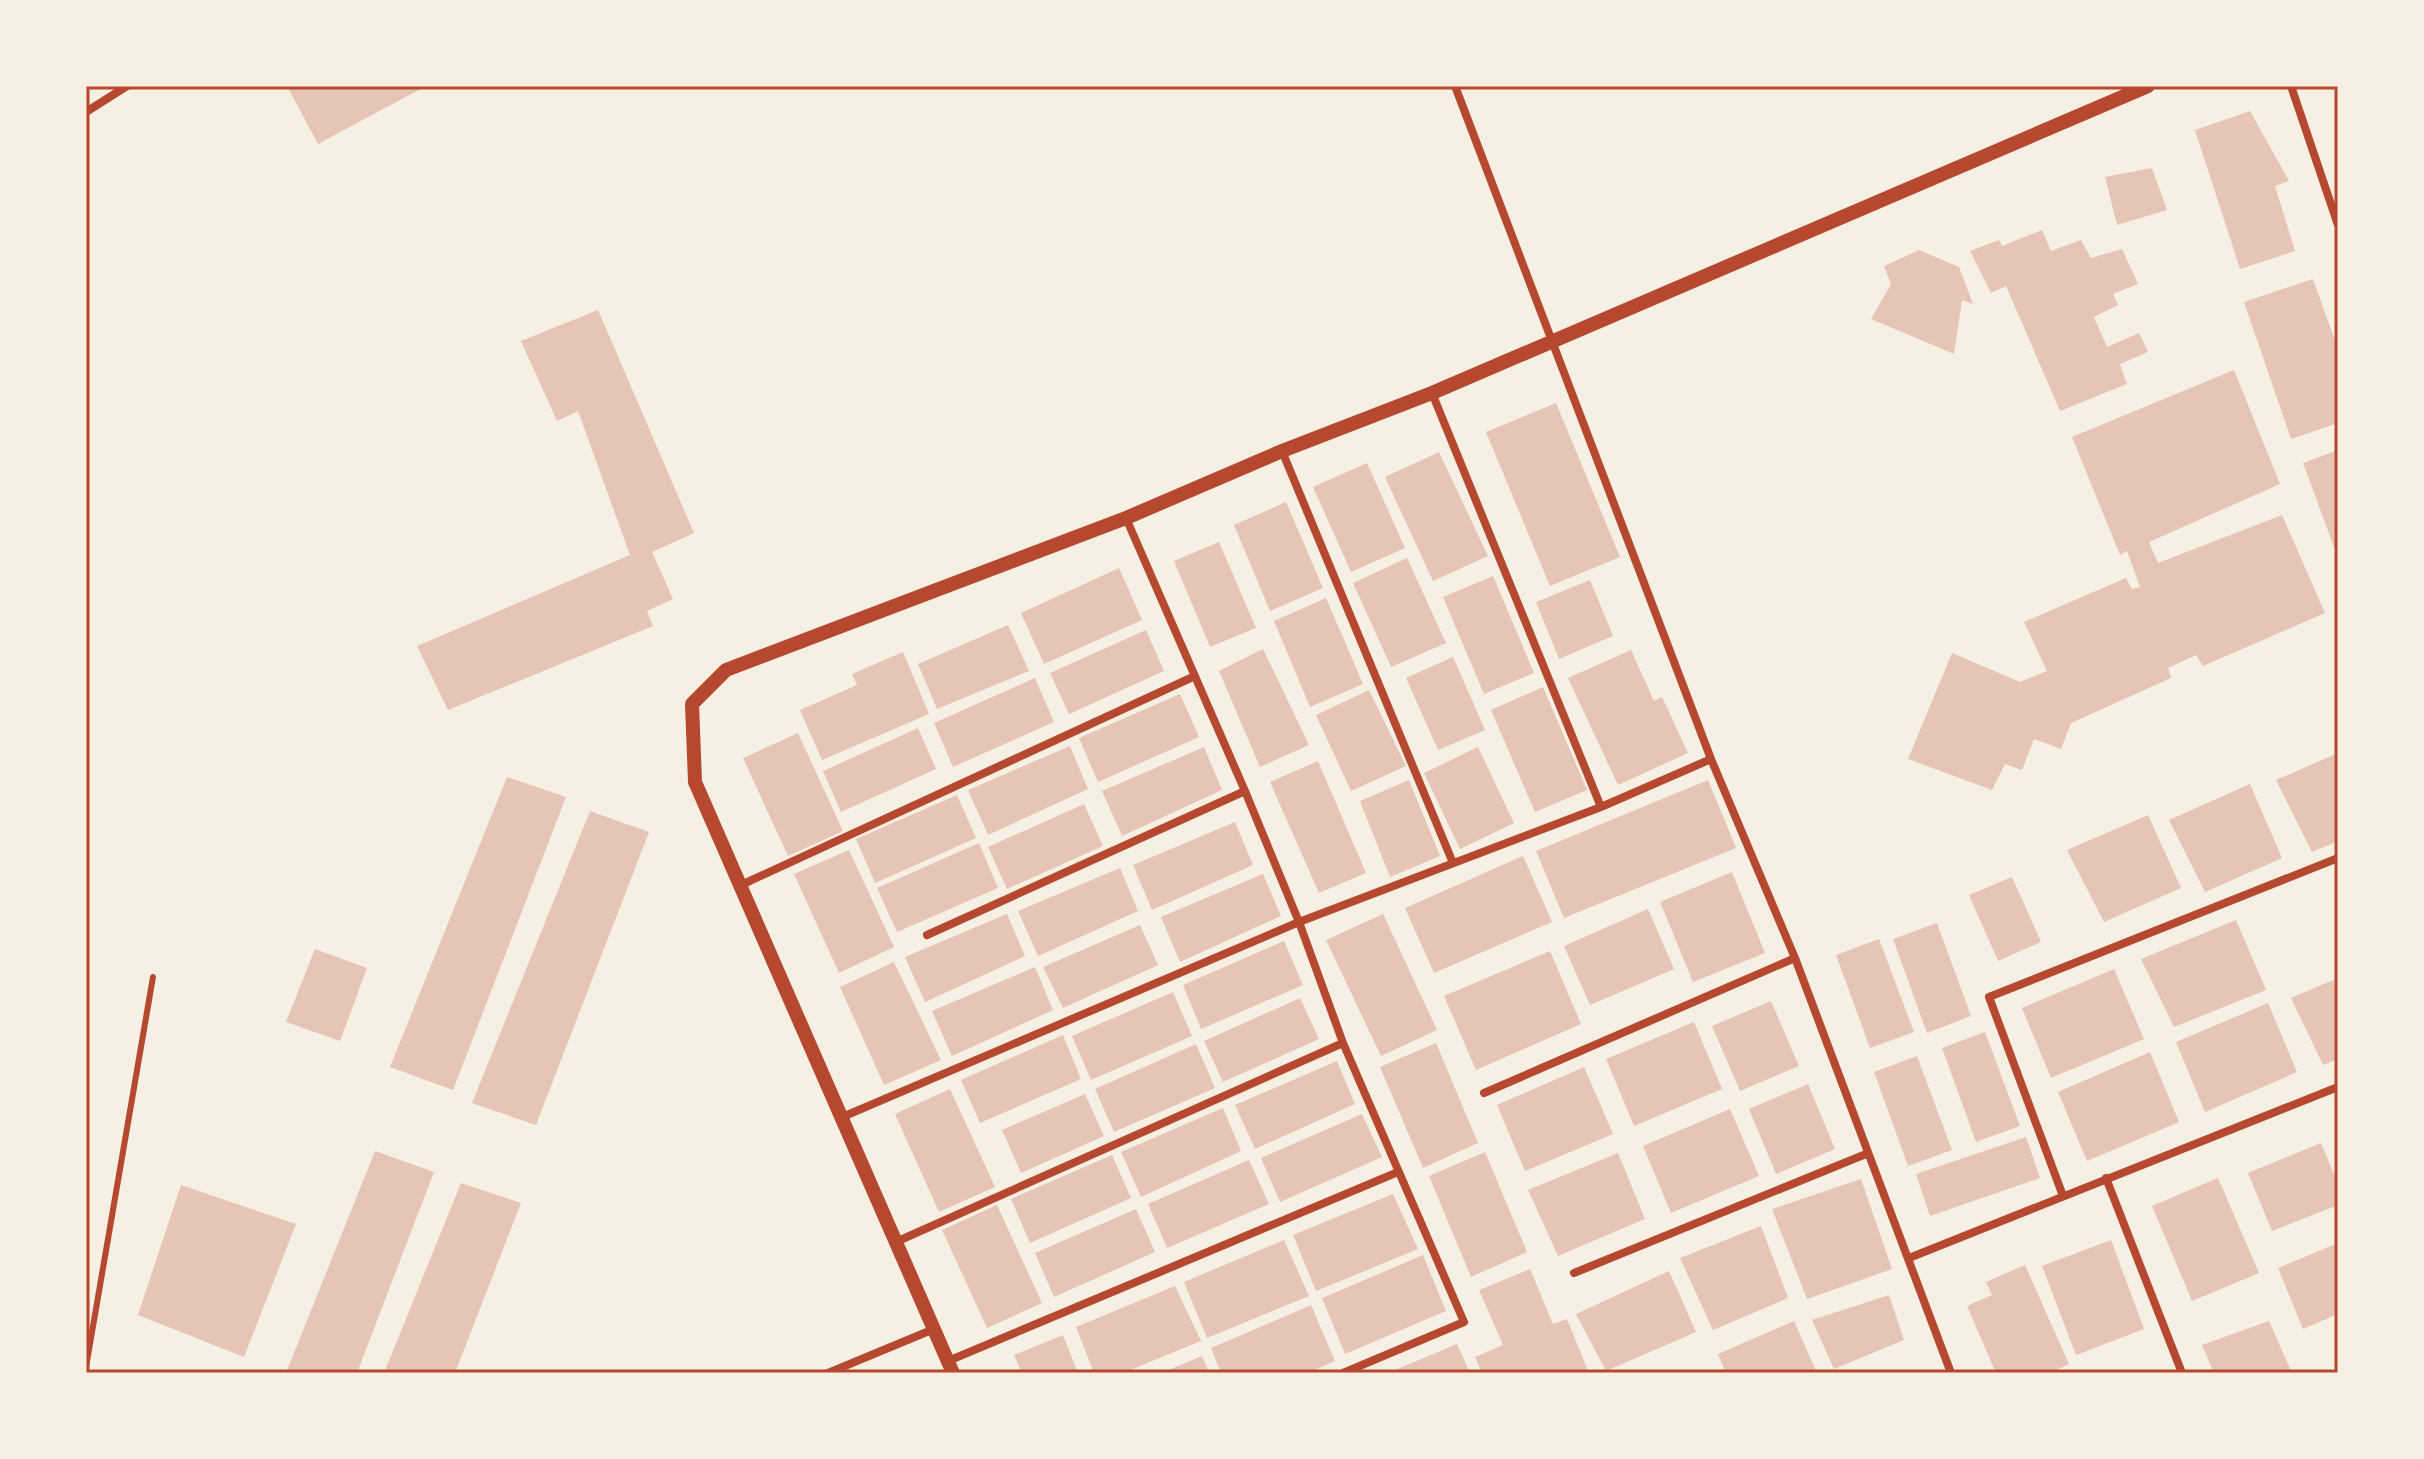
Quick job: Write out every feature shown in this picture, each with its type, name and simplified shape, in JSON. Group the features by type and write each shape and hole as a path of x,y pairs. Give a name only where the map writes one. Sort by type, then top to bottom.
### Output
{"street":[{"path":"86,112 127,86"},
{"path":"1455,86 1711,759 1795,958 1866,1154 1909,1258 1951,1373"},
{"path":"1398,1172 951,1367 695,782 692,704 726,670 1126,518 1282,451 1432,393 2148,86"},
{"path":"2291,86 2338,225"},
{"path":"1432,393 1601,807"},
{"path":"1282,451 1453,863"},
{"path":"1126,518 1245,791 1299,922 1343,1043 1464,1322 1343,1373"},
{"path":"741,885 1195,676"},
{"path":"840,1118 1299,922 1601,807 1711,759"},
{"path":"927,935 1245,791"},
{"path":"2063,1196 1989,997 2338,858"},
{"path":"1484,1093 1795,958"},
{"path":"898,1241 1343,1043"},
{"path":"1909,1258 2338,1087"},
{"path":"1574,1273 1866,1154"},
{"path":"2106,1178 2182,1373"},
{"path":"828,1373 934,1329"}],"lane":[{"path":"86,1367 153,977"}],"building":[{"path":"287,86 426,86 318,144"},
{"path":"2250,111 2289,181 2275,186 2295,251 2240,269 2195,130"},
{"path":"2152,168 2167,210 2117,225 2105,177"},
{"path":"2042,230 2051,251 2081,240 2091,258 2122,249 2138,284 2113,294 2118,305 2094,317 2107,347 2139,333 2148,352 2120,364 2127,384 2060,411 2006,286 1991,293 1970,251 1999,240 2002,246"},
{"path":"1919,250 1959,267 1973,304 1962,300 1954,354 1871,319 1891,284 1884,266"},
{"path":"2313,279 2338,349 2338,423 2291,439 2244,302"},
{"path":"598,310 694,533 652,552 673,599 647,611 653,626 448,710 417,646 630,555 578,411 557,421 521,341"},
{"path":"2234,370 2280,484 2149,542 2158,563 2282,515 2325,613 2203,666 2196,655 2168,668 2171,678 2071,723 2061,749 2034,739 2022,770 2005,764 1992,790 1908,759 1952,653 2020,682 2047,671 2024,622 2126,578 2132,589 2140,587 2127,551 2120,555 2072,437"},
{"path":"1556,403 1620,557 1550,586 1486,432"},
{"path":"2338,450 2338,558 2303,463"},
{"path":"1439,452 1488,556 1433,581 1385,477"},
{"path":"1367,463 1405,548 1351,572 1313,487"},
{"path":"1286,502 1323,588 1270,611 1234,525"},
{"path":"1219,542 1256,628 1210,647 1174,561"},
{"path":"1407,558 1446,643 1391,667 1353,583"},
{"path":"1119,568 1142,620 1044,664 1021,613"},
{"path":"1493,576 1534,673 1484,694 1443,597"},
{"path":"1590,580 1613,636 1559,659 1536,602"},
{"path":"1326,598 1363,684 1310,707 1274,621"},
{"path":"1008,625 1029,671 937,709 918,664"},
{"path":"1146,630 1164,671 1069,714 1050,673"},
{"path":"1263,649 1309,745 1260,767 1219,671"},
{"path":"1631,650 1654,701 1662,697 1688,753 1618,785 1568,678"},
{"path":"903,652 929,714 822,760 800,710 857,685 852,674"},
{"path":"1453,657 1485,730 1438,750 1406,678"},
{"path":"1035,678 1054,722 953,767 934,723"},
{"path":"1543,687 1587,790 1535,812 1491,710"},
{"path":"1369,690 1406,766 1351,791 1316,715"},
{"path":"1180,694 1199,737 1098,782 1079,738"},
{"path":"918,728 936,769 841,812 823,771"},
{"path":"798,733 843,831 788,856 743,758"},
{"path":"1070,746 1088,789 988,835 968,790"},
{"path":"1204,747 1222,790 1122,836 1102,791"},
{"path":"1478,747 1514,823 1460,849 1424,773"},
{"path":"2338,753 2338,841 2312,852 2276,780"},
{"path":"1318,761 1366,873 1319,893 1270,782"},
{"path":"507,777 566,797 453,1090 390,1067"},
{"path":"1409,780 1440,856 1390,877 1360,801"},
{"path":"1708,780 1736,848 1564,918 1536,851"},
{"path":"2250,784 2282,858 2205,892 2169,820"},
{"path":"957,795 976,838 875,883 856,839"},
{"path":"1084,804 1103,846 1007,889 988,847"},
{"path":"590,811 649,832 536,1125 472,1103"},
{"path":"2148,815 2181,888 2104,922 2067,850"},
{"path":"1235,822 1253,865 1152,910 1133,865"},
{"path":"979,843 998,888 897,932 877,888"},
{"path":"849,850 894,947 839,973 794,874"},
{"path":"1523,856 1552,922 1434,973 1405,908"},
{"path":"1120,868 1138,911 1038,956 1018,911"},
{"path":"1732,872 1765,953 1693,982 1660,902"},
{"path":"1263,874 1281,916 1180,962 1161,917"},
{"path":"2012,877 2041,942 1998,961 1969,895"},
{"path":"1648,909 1674,969 1590,1005 1564,946"},
{"path":"1007,914 1025,956 925,1002 905,957"},
{"path":"1383,914 1437,1030 1381,1056 1326,940"},
{"path":"2236,920 2266,990 2174,1027 2141,959"},
{"path":"1937,923 1971,1016 1927,1033 1893,939"},
{"path":"1140,925 1158,965 1063,1008 1043,967"},
{"path":"1879,939 1914,1032 1870,1048 1836,955"},
{"path":"1284,941 1303,985 1201,1029 1183,985"},
{"path":"315,949 367,968 340,1041 286,1022"},
{"path":"1550,951 1581,1024 1476,1070 1444,996"},
{"path":"894,962 941,1060 884,1085 840,987"},
{"path":"1035,967 1053,1010 952,1056 932,1011"},
{"path":"2114,969 2144,1039 2051,1078 2022,1008"},
{"path":"2338,978 2338,1059 2323,1065 2291,998"},
{"path":"1173,992 1192,1036 1091,1080 1072,1036"},
{"path":"1300,998 1319,1039 1223,1082 1204,1041"},
{"path":"1771,1001 1799,1066 1740,1091 1712,1026"},
{"path":"2268,1003 2297,1072 2205,1112 2176,1042"},
{"path":"1694,1022 1722,1089 1634,1126 1606,1059"},
{"path":"1985,1032 2020,1126 1976,1142 1942,1048"},
{"path":"1063,1035 1081,1079 980,1123 961,1080"},
{"path":"1436,1043 1478,1143 1423,1168 1380,1067"},
{"path":"1196,1044 1215,1088 1114,1132 1095,1089"},
{"path":"2150,1052 2179,1122 2087,1161 2058,1092"},
{"path":"1917,1056 1952,1150 1908,1166 1874,1072"},
{"path":"1337,1061 1355,1104 1255,1149 1235,1105"},
{"path":"1584,1067 1613,1134 1525,1171 1497,1105"},
{"path":"1808,1084 1835,1149 1776,1174 1749,1109"},
{"path":"950,1089 995,1187 939,1212 895,1114"},
{"path":"1085,1094 1104,1136 1021,1173 1002,1130"},
{"path":"1223,1108 1241,1151 1141,1197 1121,1152"},
{"path":"1730,1109 1759,1176 1671,1213 1643,1146"},
{"path":"1362,1114 1382,1157 1280,1202 1261,1158"},
{"path":"2026,1137 2040,1178 1930,1216 1916,1174"},
{"path":"2321,1143 2338,1184 2338,1205 2272,1231 2248,1173"},
{"path":"375,1151 434,1172 357,1373 286,1373"},
{"path":"1485,1152 1527,1252 1471,1277 1429,1176"},
{"path":"1618,1153 1645,1219 1558,1256 1528,1190"},
{"path":"1112,1155 1131,1198 1030,1243 1011,1199"},
{"path":"1249,1160 1269,1204 1167,1248 1148,1204"},
{"path":"2218,1178 2259,1273 2192,1301 2152,1206"},
{"path":"1861,1179 1892,1269 1807,1299 1772,1209"},
{"path":"461,1183 521,1203 455,1373 384,1373"},
{"path":"181,1185 296,1224 244,1357 138,1315"},
{"path":"1393,1194 1418,1249 1316,1291 1293,1235"},
{"path":"997,1205 1042,1303 987,1328 942,1230"},
{"path":"1136,1209 1155,1252 1054,1297 1035,1253"},
{"path":"1761,1226 1788,1298 1713,1330 1680,1258"},
{"path":"1284,1240 1309,1296 1207,1338 1184,1282"},
{"path":"2111,1240 2144,1329 2076,1355 2042,1266"},
{"path":"2338,1243 2338,1314 2303,1329 2278,1268"},
{"path":"1423,1255 1446,1311 1345,1354 1322,1298"},
{"path":"2025,1265 2069,1364 2050,1373 1996,1373 1967,1306 1992,1295 1986,1282"},
{"path":"1530,1269 1553,1324 1567,1319 1589,1373 1482,1373 1475,1357 1503,1345 1479,1290"},
{"path":"1669,1271 1696,1332 1606,1371 1576,1314"},
{"path":"1175,1286 1201,1341 1123,1373 1094,1373 1076,1327"},
{"path":"1889,1295 1904,1340 1834,1369 1812,1320"},
{"path":"1311,1305 1335,1361 1307,1373 1221,1373 1211,1348"},
{"path":"1794,1321 1817,1373 1726,1373 1718,1354"},
{"path":"2269,1321 2292,1373 2214,1373 2202,1345"},
{"path":"1063,1335 1078,1373 1022,1373 1014,1355"},
{"path":"1457,1344 1470,1373 1388,1373"},
{"path":"1202,1356 1209,1373 1161,1373"}]}
